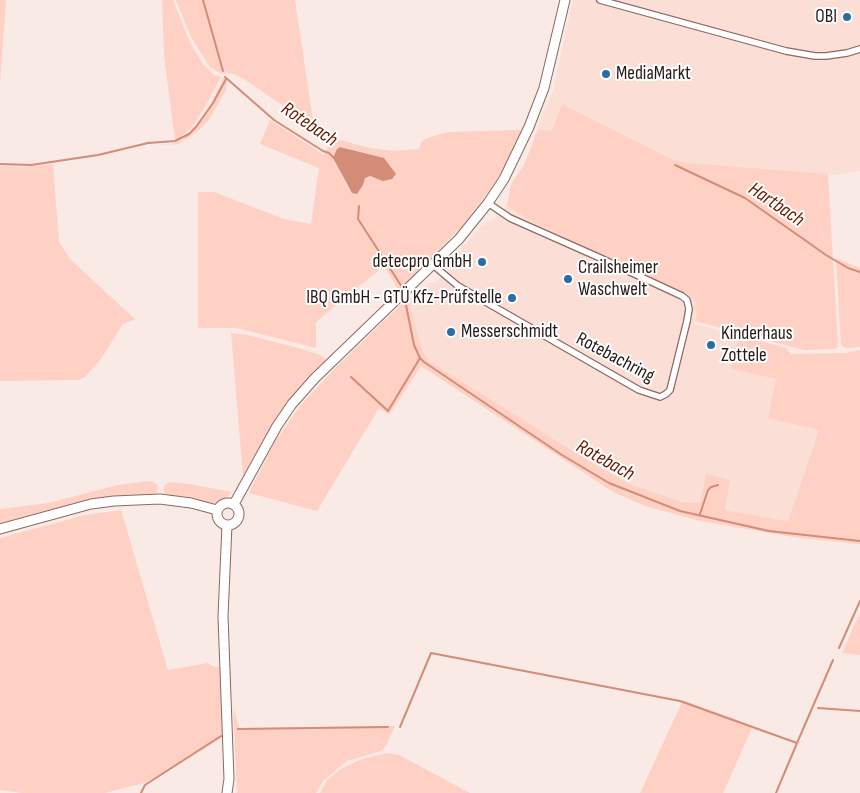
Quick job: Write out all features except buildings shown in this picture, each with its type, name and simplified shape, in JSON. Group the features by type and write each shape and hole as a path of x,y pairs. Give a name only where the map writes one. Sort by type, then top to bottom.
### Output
{"main road":[{"path":"234,504 276,426 292,404 315,378 459,239 488,202 513,163 538,108 548,76 565,0"},
{"path":"0,529 92,504 114,500 143,498 168,500 217,510"},
{"path":"224,503 234,504 238,508 239,516 234,523 227,525 219,521 217,510 224,503"},
{"path":"227,525 223,616 229,779 227,793"}],"street":[{"path":"600,0 786,51 826,56 860,49"},
{"name":"Rotebachring","path":"433,265 458,286 639,390 660,397 670,390 687,321 689,308 687,300 598,257 510,218 488,202"}],"shaded area":[{"path":"0,0 6,0 0,85"},
{"path":"162,0 173,0 189,40 202,63 214,75 221,77 192,127 175,140 164,56"},
{"path":"176,0 295,0 314,127 244,79 234,74 220,73 210,67 191,37"},
{"path":"573,0 860,0 860,171 837,175 689,163 674,160 562,104 550,131 537,128 553,91"},
{"path":"224,77 227,77 226,90 209,120 197,132 178,144 147,146 171,144 184,139 208,110"},
{"path":"562,104 674,160 689,163 828,174 838,347 835,349 804,350 695,321 697,311 694,309 696,303 693,298 563,237 529,220 506,205 511,184 524,165 538,129 551,131"},
{"path":"270,120 324,155 332,138 370,148 393,151 419,149 422,141 448,132 519,130 523,132 492,187 462,226 399,291 384,266 316,322 316,348 236,328 198,328 198,192 214,192 284,219 311,224 319,168 260,144","holes":["342,147 384,158 383,181 370,176 365,178 363,185 357,193 350,191 333,158 337,149"]},
{"path":"340,147 384,158 396,174 392,179 383,181 370,176 365,178 357,194 352,193 333,158"},
{"path":"53,164 59,242 70,259 135,319 123,324 101,359 85,377 79,380 0,381 0,166 24,167"},
{"path":"506,205 529,220 563,237 694,298 697,310 694,324 739,335 731,369 777,379 819,430 788,521 725,510 730,480 700,503 682,502 630,484 496,404 429,361 422,350 408,298 430,283 436,282 451,267 457,254 465,244 482,226 495,218"},
{"path":"836,258 860,268 860,347 847,348 841,346"},
{"path":"408,298 422,350 429,361 586,459 630,484 682,502 700,503 706,474 730,480 725,510 788,521 819,430 768,418 776,379 731,369 739,335 786,348 791,354 845,353 860,350 860,544 799,538 700,521 645,506 613,492 421,366 389,415 379,408 317,511 249,493 274,443 300,406 337,366"},
{"path":"231,333 248,335 302,349 323,356 326,360 288,404 243,476"},
{"path":"150,481 157,484 158,492 154,495 127,495 87,502 0,524 0,509 48,503 118,485"},
{"path":"170,482 232,492 224,501 203,502 165,494 163,490 165,485"},
{"path":"121,510 168,670 208,663 215,667 221,667 223,737 165,773 144,783 105,793 22,793 0,790 0,538 85,515"},
{"path":"858,617 860,617 860,655 842,653"},
{"path":"683,700 753,726 723,793 640,793"},
{"path":"233,706 239,728 395,726 386,746 381,751 347,761 323,781 316,793 237,793"},
{"path":"387,753 399,755 470,793 320,793 327,780 341,769 362,759"}],"waterway":[{"name":"Rotebach","path":"203,0 223,71"},
{"name":"Rotebach","path":"225,77 274,120 329,153 334,158"},
{"path":"0,164 31,165 98,155 148,143 175,141 189,134 196,127 213,103 226,79"},
{"name":"Hartbach","path":"675,165 745,198 826,255 848,268 860,272"},
{"name":"Rotebach","path":"359,206 358,219 402,287"},
{"name":"Rotebach","path":"405,300 414,345 424,362 562,455 609,483 680,511 769,531 860,541"},
{"path":"351,377 388,411 420,358"},
{"path":"700,514 708,490 718,485"},
{"path":"839,648 860,601"},
{"path":"400,727 431,653 680,701 797,743 833,660"},
{"path":"818,708 860,711"},
{"path":"238,729 388,727"},
{"path":"141,793 145,785 221,736"},
{"path":"776,793 797,743"}],"place":[{"name":"OBI","path":"847,17"},
{"name":"MediaMarkt","path":"606,74"},
{"name":"detecpro GmbH","path":"482,262"},
{"name":"Crailsheimer Waschwelt","path":"568,279"},
{"name":"IBQ GmbH - GTÜ Kfz-Prüfstelle","path":"512,298"},
{"name":"Messerschmidt","path":"451,332"},
{"name":"Kinderhaus Zottele","path":"711,345"}]}
